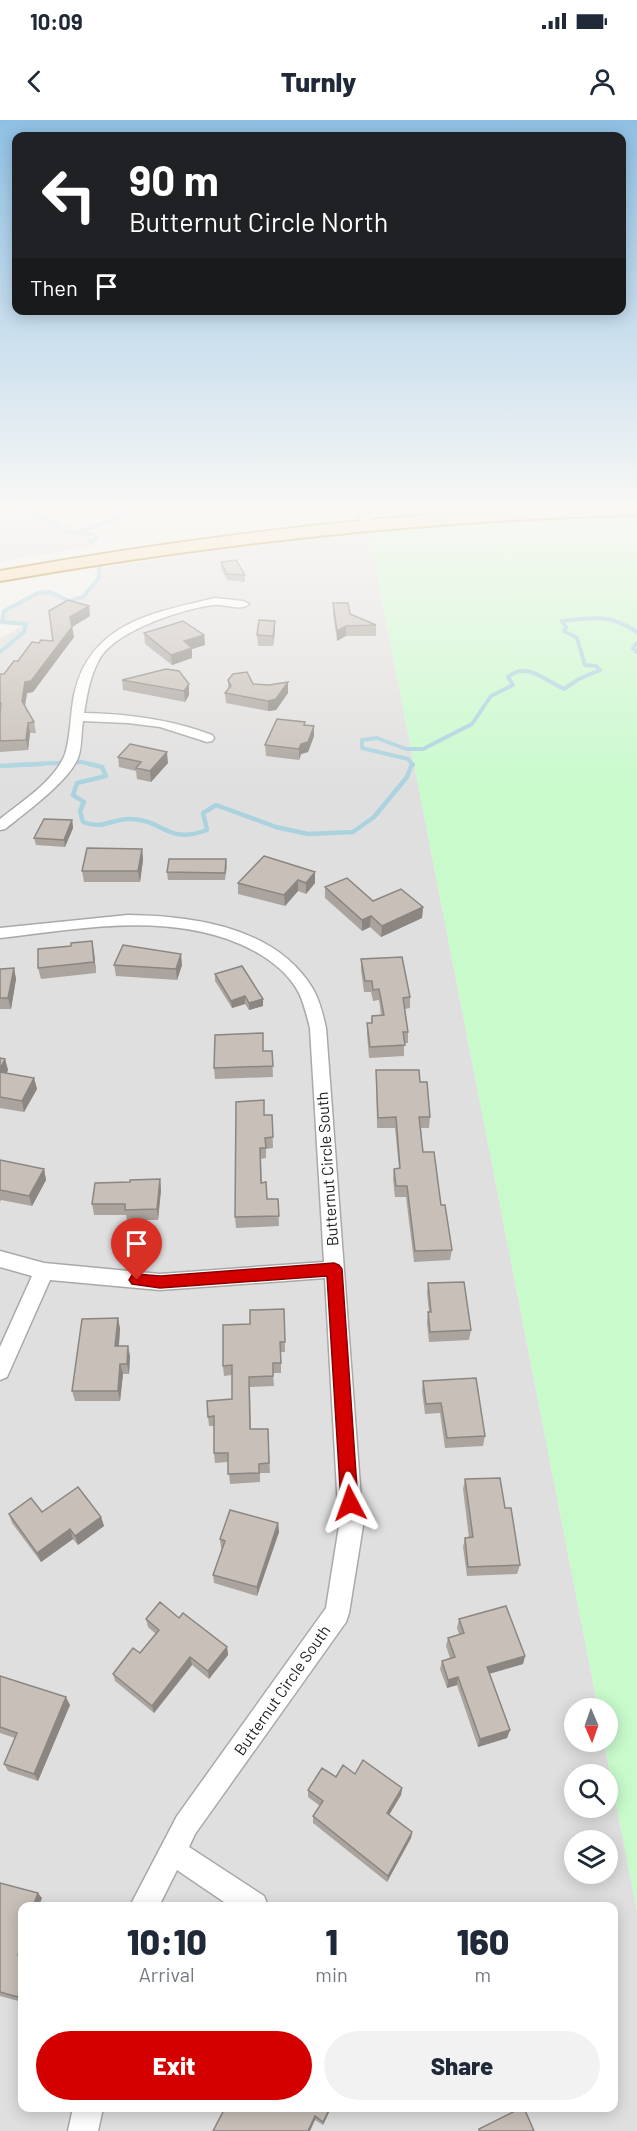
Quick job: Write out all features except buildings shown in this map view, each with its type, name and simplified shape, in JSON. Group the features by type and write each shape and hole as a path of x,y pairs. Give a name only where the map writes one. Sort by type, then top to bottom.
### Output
{"street":[{"path":"0,826 32,801 57,777 71,758 79,717 81,690 94,656 124,630 163,614 212,602"},
{"path":"223,602 243,604"},
{"path":"79,717 127,717 184,728 207,738"},
{"name":"Butternut Circle South","path":"0,933 120,920 165,920 215,929 244,939 266,951 294,974 303,986 318,1028 351,1526 337,1613 186,1825 146,1902"},
{"path":"0,1259 44,1271 160,1282 334,1269"},
{"path":"0,1371 44,1271"},
{"path":"172,1851 248,1902"},
{"path":"83,2131 87,2112"}],"shaded area":[{"path":"21,602 382,602 596,1698 564,1698 564,1752 606,1752 608,1764 564,1764 564,1818 618,1818 618,1814 637,1911 637,2131 0,2131 0,639 25,624 2,622 4,611"}],"green space":[{"path":"382,602 637,602 637,1911 618,1814 618,1764 608,1764 606,1752 618,1752 618,1698 596,1698"}],"waterway":[{"path":"0,652 24,632 26,624 2,622 4,611 21,602"},
{"path":"413,765 408,759 362,748 362,740 377,738 406,749 423,749 472,724 491,696 513,685 508,677 515,673 522,671 536,674 564,689 579,679 600,670 596,666 585,665 577,638 564,631 566,627 562,621 609,619 637,632"},
{"path":"637,643 633,648 637,652"},
{"path":"11,765 81,762 95,765"},
{"path":"0,766 42,764"},
{"path":"89,764 102,767 106,776 77,783 73,795 84,802 80,811 83,822 102,825 123,819 141,820 183,835 207,830 203,813 216,805 276,827 308,834 353,832 374,817 407,777 412,764"}],"route":[{"path":"137,1280 160,1282 334,1269 350,1503"}]}
